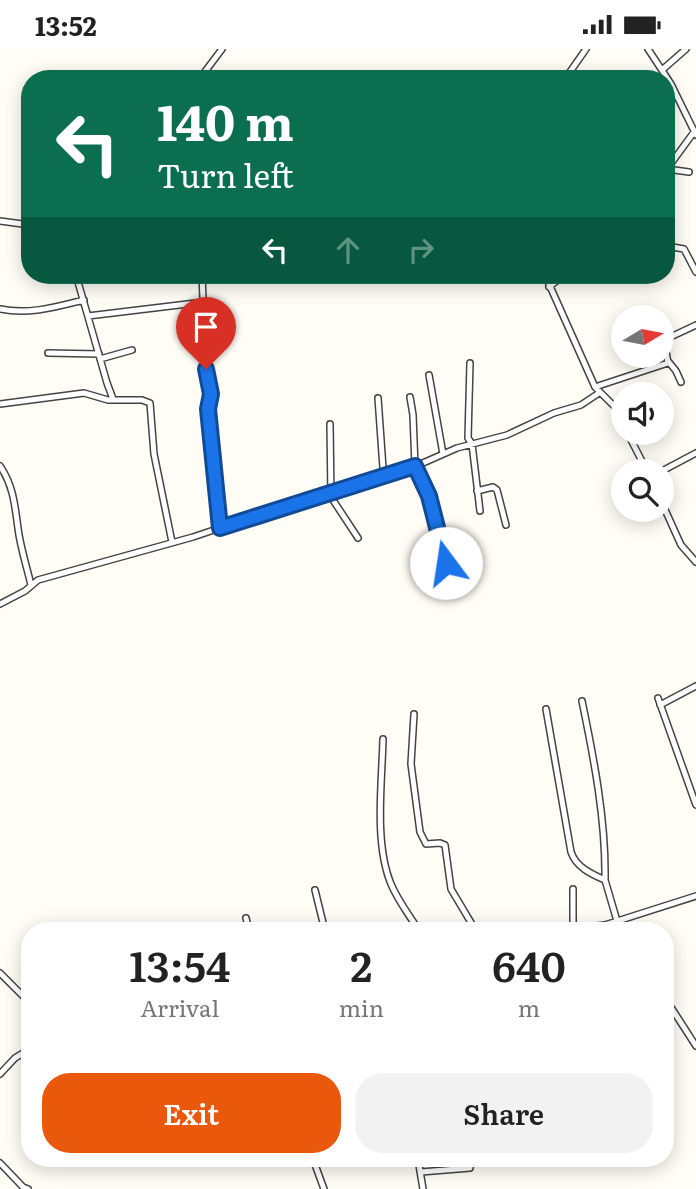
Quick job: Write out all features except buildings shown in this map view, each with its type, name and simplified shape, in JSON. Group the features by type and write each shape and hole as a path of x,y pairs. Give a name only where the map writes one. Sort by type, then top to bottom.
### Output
{"street":[{"path":"206,70 222,49"},
{"path":"571,70 586,49"},
{"path":"648,49 662,70 686,49"},
{"path":"675,95 695,134 675,159"},
{"path":"675,170 689,172"},
{"path":"0,221 21,224"},
{"path":"675,247 684,249 696,272"},
{"path":"79,284 113,399"},
{"path":"203,284 206,369 211,394 208,414 220,528"},
{"path":"548,284 595,387 611,404"},
{"path":"549,287 553,284"},
{"path":"0,309 42,310 83,300"},
{"path":"88,316 204,302"},
{"path":"674,335 696,325"},
{"path":"48,352 100,356 132,350"},
{"path":"470,363 468,438 472,444 480,511"},
{"path":"595,387 648,368"},
{"path":"674,368 681,382"},
{"path":"429,375 443,454"},
{"path":"0,404 85,393 108,400 142,400 151,405 154,454 172,542"},
{"path":"0,604 51,576 103,563 330,491 386,476 472,444 507,435 554,413 582,405 599,393"},
{"path":"410,397 415,466 429,496 446,563"},
{"path":"378,398 383,468 386,476"},
{"path":"330,424 331,497 358,538"},
{"path":"674,465 696,453"},
{"path":"0,466 8,477 14,496 19,537 31,585"},
{"path":"477,491 493,487 497,490 506,525"},
{"path":"671,522 681,545 696,562"},
{"path":"696,686 659,702 696,804"},
{"path":"582,701 593,756 606,857 605,880 617,921"},
{"path":"546,709 573,859 581,867 605,880"},
{"path":"414,714 411,764 420,832 426,843 445,845 452,889 471,922"},
{"path":"383,739 381,814 387,869 398,896 414,922"},
{"path":"573,889 573,922"},
{"path":"315,890 322,922"},
{"path":"613,922 696,896"},
{"path":"246,918 247,922"},
{"path":"0,972 21,994"},
{"path":"674,1012 696,1046"},
{"path":"0,1074 21,1054"},
{"path":"0,1163 28,1189"},
{"path":"316,1167 324,1189"},
{"path":"420,1167 423,1189"},
{"path":"421,1172 470,1167"}],"route":[{"path":"206,369 211,394 208,409 220,528 415,466 429,496 446,563"}]}
